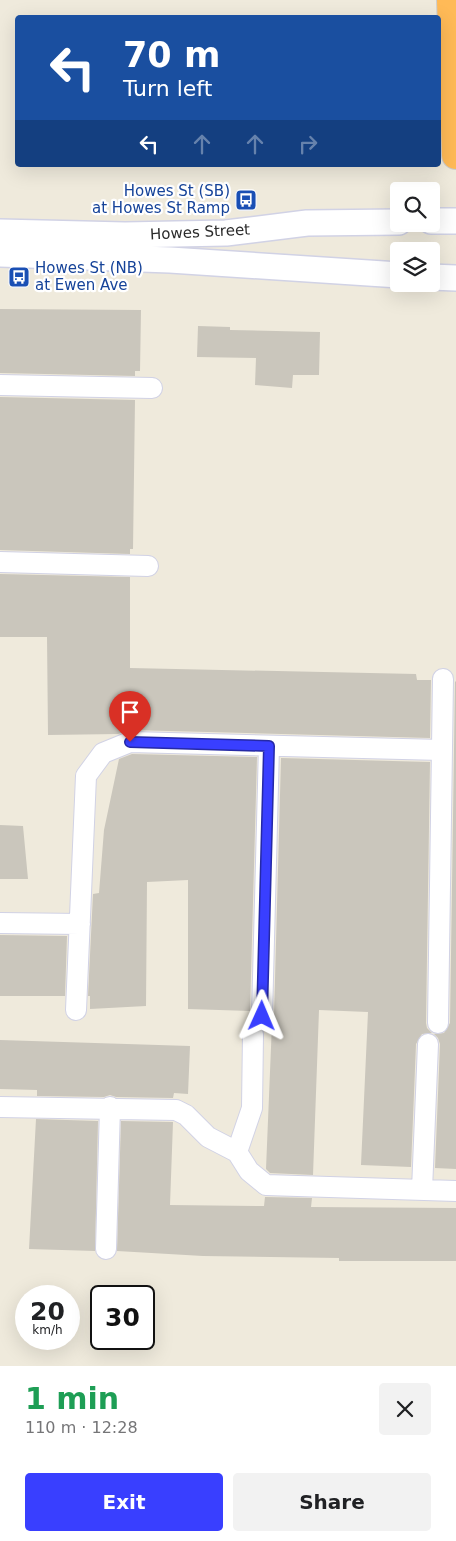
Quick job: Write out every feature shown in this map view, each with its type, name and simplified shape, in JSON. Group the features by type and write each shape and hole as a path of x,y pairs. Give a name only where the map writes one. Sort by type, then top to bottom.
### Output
{"highway":[{"path":"451,0 456,155"}],"street":[{"path":"440,222 456,221"},
{"name":"Howes Street","path":"0,232 124,235 216,233 307,223 390,222"},
{"name":"Howes Street","path":"0,254 170,260 390,274"},
{"path":"440,277 456,278"},
{"path":"0,385 152,388"},
{"path":"0,562 148,566"},
{"path":"438,1023 443,679"},
{"path":"76,1010 86,776 103,753 130,742 442,750"},
{"path":"237,1152 252,1108 269,746"},
{"path":"0,923 80,924"},
{"path":"422,1190 428,1044"},
{"path":"0,1107 176,1110 186,1115 208,1137 237,1152 249,1171 266,1185 456,1191"},
{"path":"106,1249 110,1108"}],"building":[{"path":"0,309 141,310 140,371 135,371 135,376 0,373"},
{"path":"198,326 230,327 230,330 320,332 319,375 293,375 292,388 255,385 256,358 197,357"},
{"path":"0,397 135,400 133,549 130,549 130,554 0,550"},
{"path":"0,574 130,577 130,668 416,674 417,680 431,680 430,738 130,730 118,734 48,735 47,637 0,637"},
{"path":"455,681 456,1169 435,1168 440,1044 434,1034 444,1033 450,1023"},
{"path":"132,754 257,757 250,1011 188,1009 188,880 147,882 146,1006 90,1009 90,996 88,996 93,894 99,893 104,830 119,759"},
{"path":"281,758 430,762 426,1023 427,1028 432,1033 422,1034 416,1044 411,1167 361,1165 368,1012 319,1010 313,1175 270,1173 266,1169 272,1023 274,1016"},
{"path":"0,825 23,826 28,879 0,879"},
{"path":"0,935 67,936 65,996 0,996"},
{"path":"0,1040 190,1046 188,1094 174,1093 173,1098 116,1097 110,1095 104,1097 37,1096 37,1090 0,1089"},
{"path":"36,1119 98,1121 95,1251 29,1249"},
{"path":"121,1121 173,1122 170,1205 264,1206 265,1197 312,1198 311,1207 456,1208 456,1261 339,1261 339,1258 203,1256 117,1251"}],"place":[{"name":"Howes St (SB) at Howes St Ramp","path":"246,200"},
{"name":"Howes St (NB) at Ewen Ave","path":"19,277"}],"route":[{"path":"130,742 269,746 262,1016"}]}
